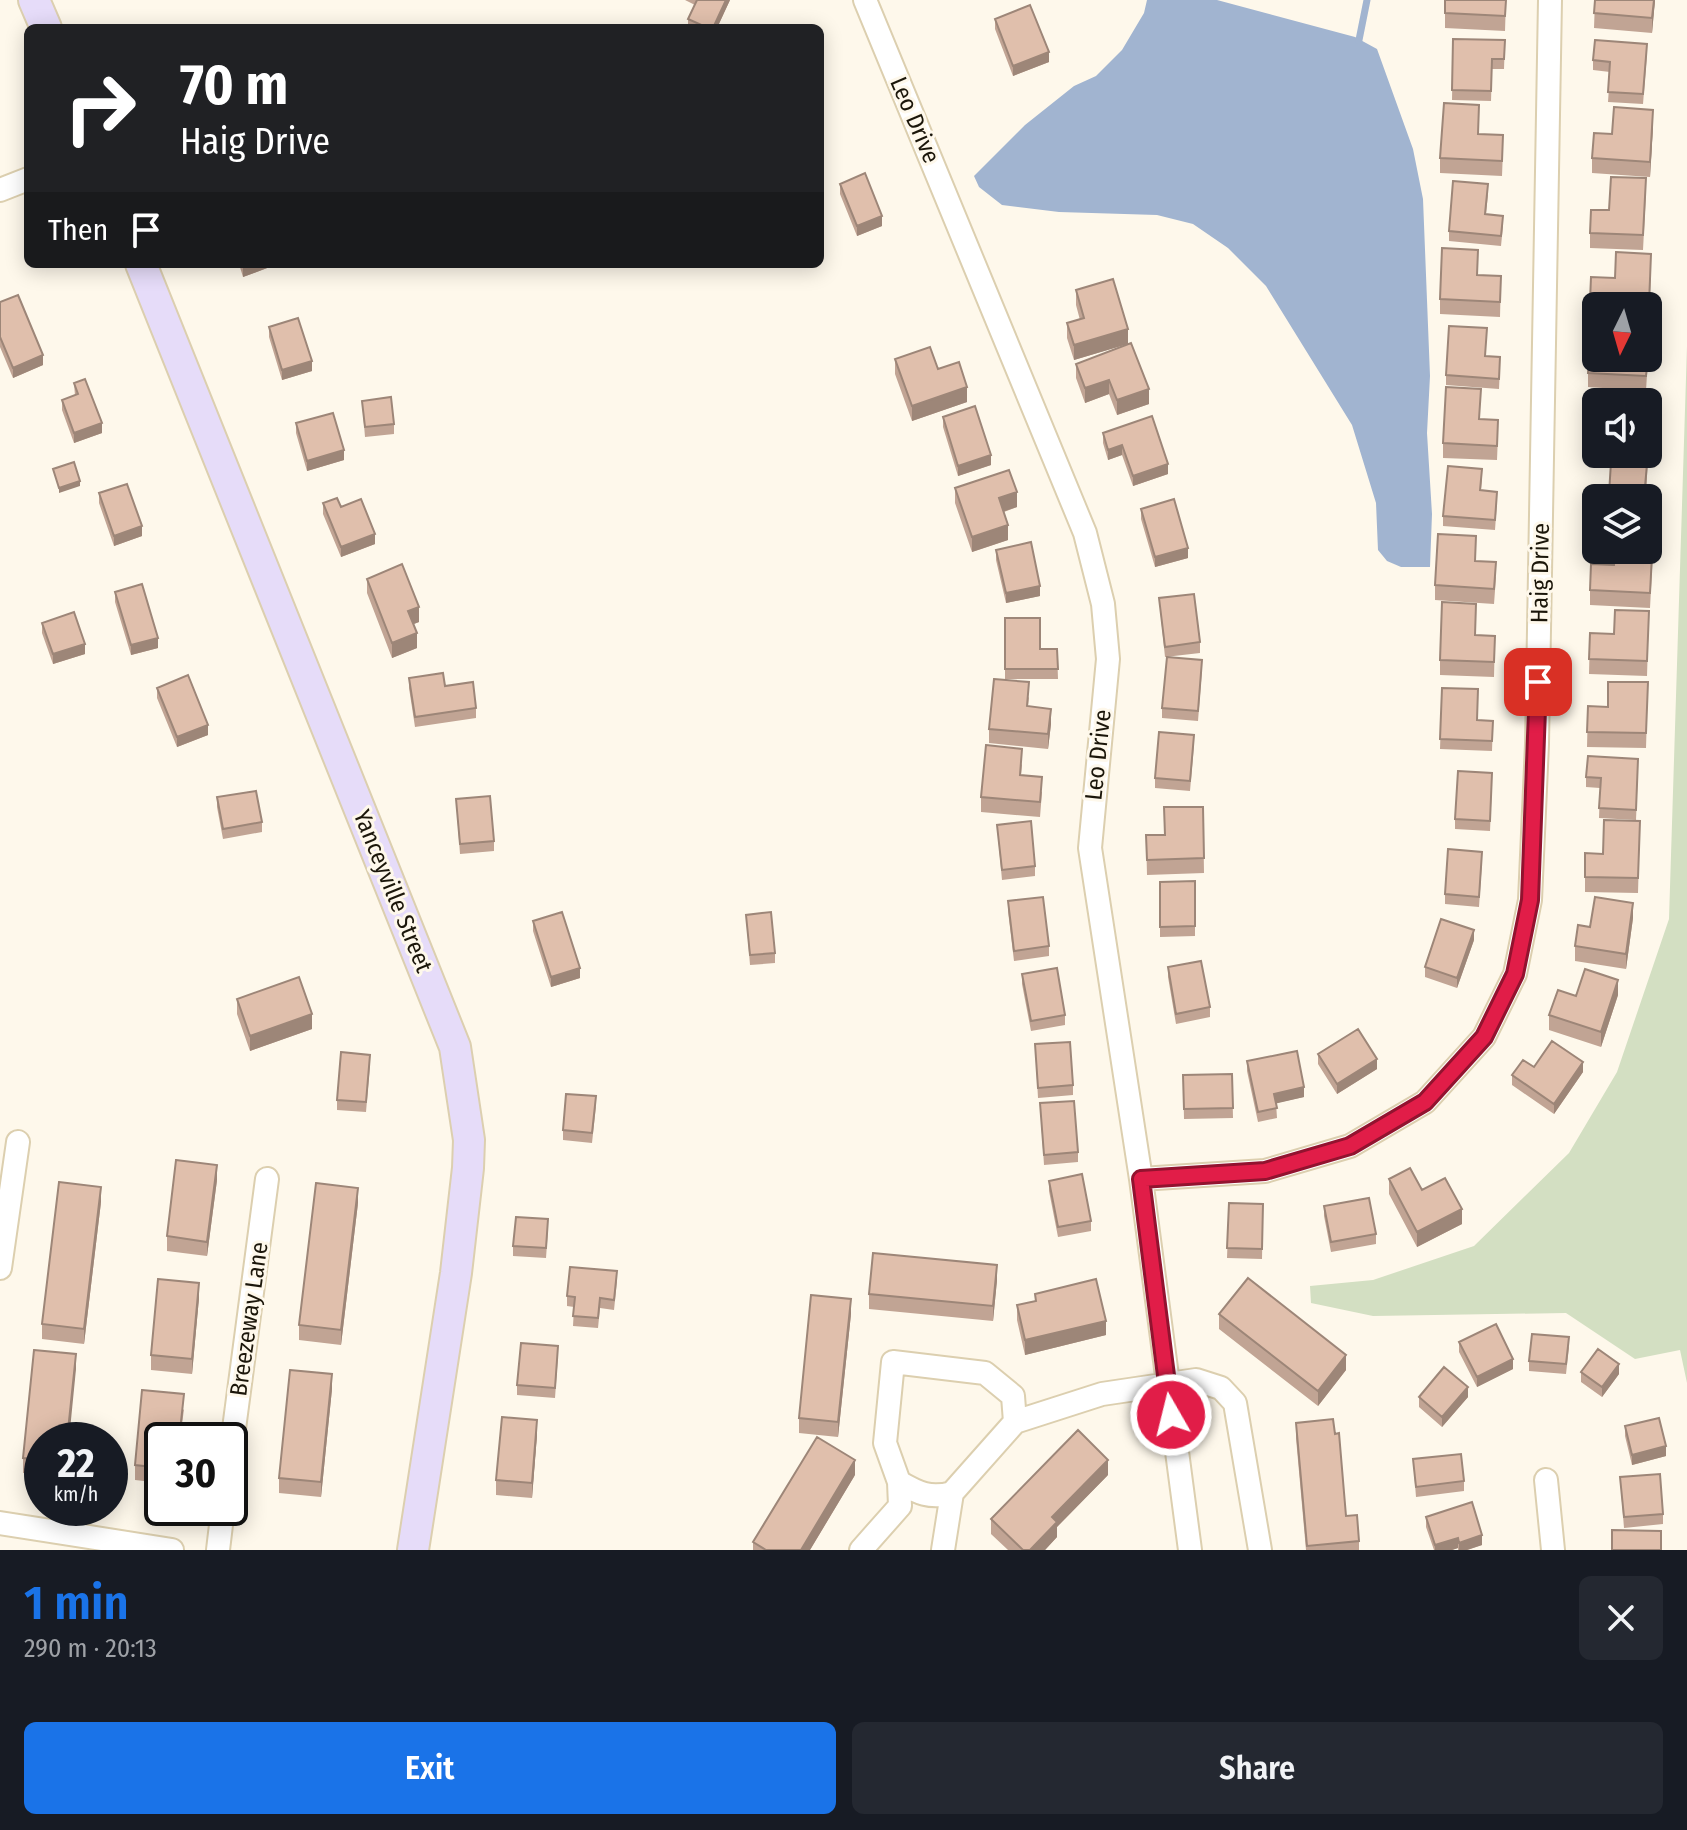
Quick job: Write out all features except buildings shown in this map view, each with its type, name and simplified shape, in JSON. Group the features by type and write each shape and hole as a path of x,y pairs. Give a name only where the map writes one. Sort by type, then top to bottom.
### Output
{"main road":[{"path":"34,0 44,24"},
{"name":"Yanceyville Street","path":"143,268 455,1047 469,1140 468,1168 456,1273 413,1550"}],"street":[{"name":"Leo Drive","path":"865,0 1085,533 1103,604 1108,659 1090,848 1141,1179 1190,1550"},
{"name":"Haig Drive","path":"1141,1179 1265,1171 1350,1146 1425,1102 1484,1037 1515,974 1530,900 1537,744 1550,0"},
{"path":"0,190 24,181"},
{"path":"0,1268 18,1142"},
{"name":"Breezeway Lane","path":"235,1422 267,1179"},
{"path":"861,1550 900,1506 899,1482 885,1443 893,1362 985,1373 1013,1396 1015,1422"},
{"path":"943,1550 952,1493 1015,1422 1102,1394 1196,1380 1221,1388 1235,1403 1260,1550"},
{"path":"1546,1480 1553,1550"},
{"path":"899,1482 918,1493 936,1497 952,1493"},
{"path":"0,1523 172,1550"},
{"path":"218,1550 221,1526"}],"green space":[{"path":"1687,346 1687,1383 1680,1350 1635,1359 1566,1313 1373,1316 1311,1303 1310,1286 1373,1280 1474,1246 1569,1153 1617,1072 1669,919"}],"water":[{"path":"1147,0 1217,0 1355,37 1377,49 1413,149 1423,199 1430,376 1427,433 1432,514 1430,567 1401,567 1387,561 1378,550 1376,503 1352,425 1266,286 1228,248 1193,224 1157,215 1059,212 1002,205 979,187 974,176 1025,125 1074,86 1096,76 1122,50 1144,13"}],"waterway":[{"path":"1359,40 1367,0"}],"route":[{"path":"1171,1415 1141,1179 1265,1171 1350,1146 1425,1102 1484,1037 1515,974 1530,900 1538,682"}]}
